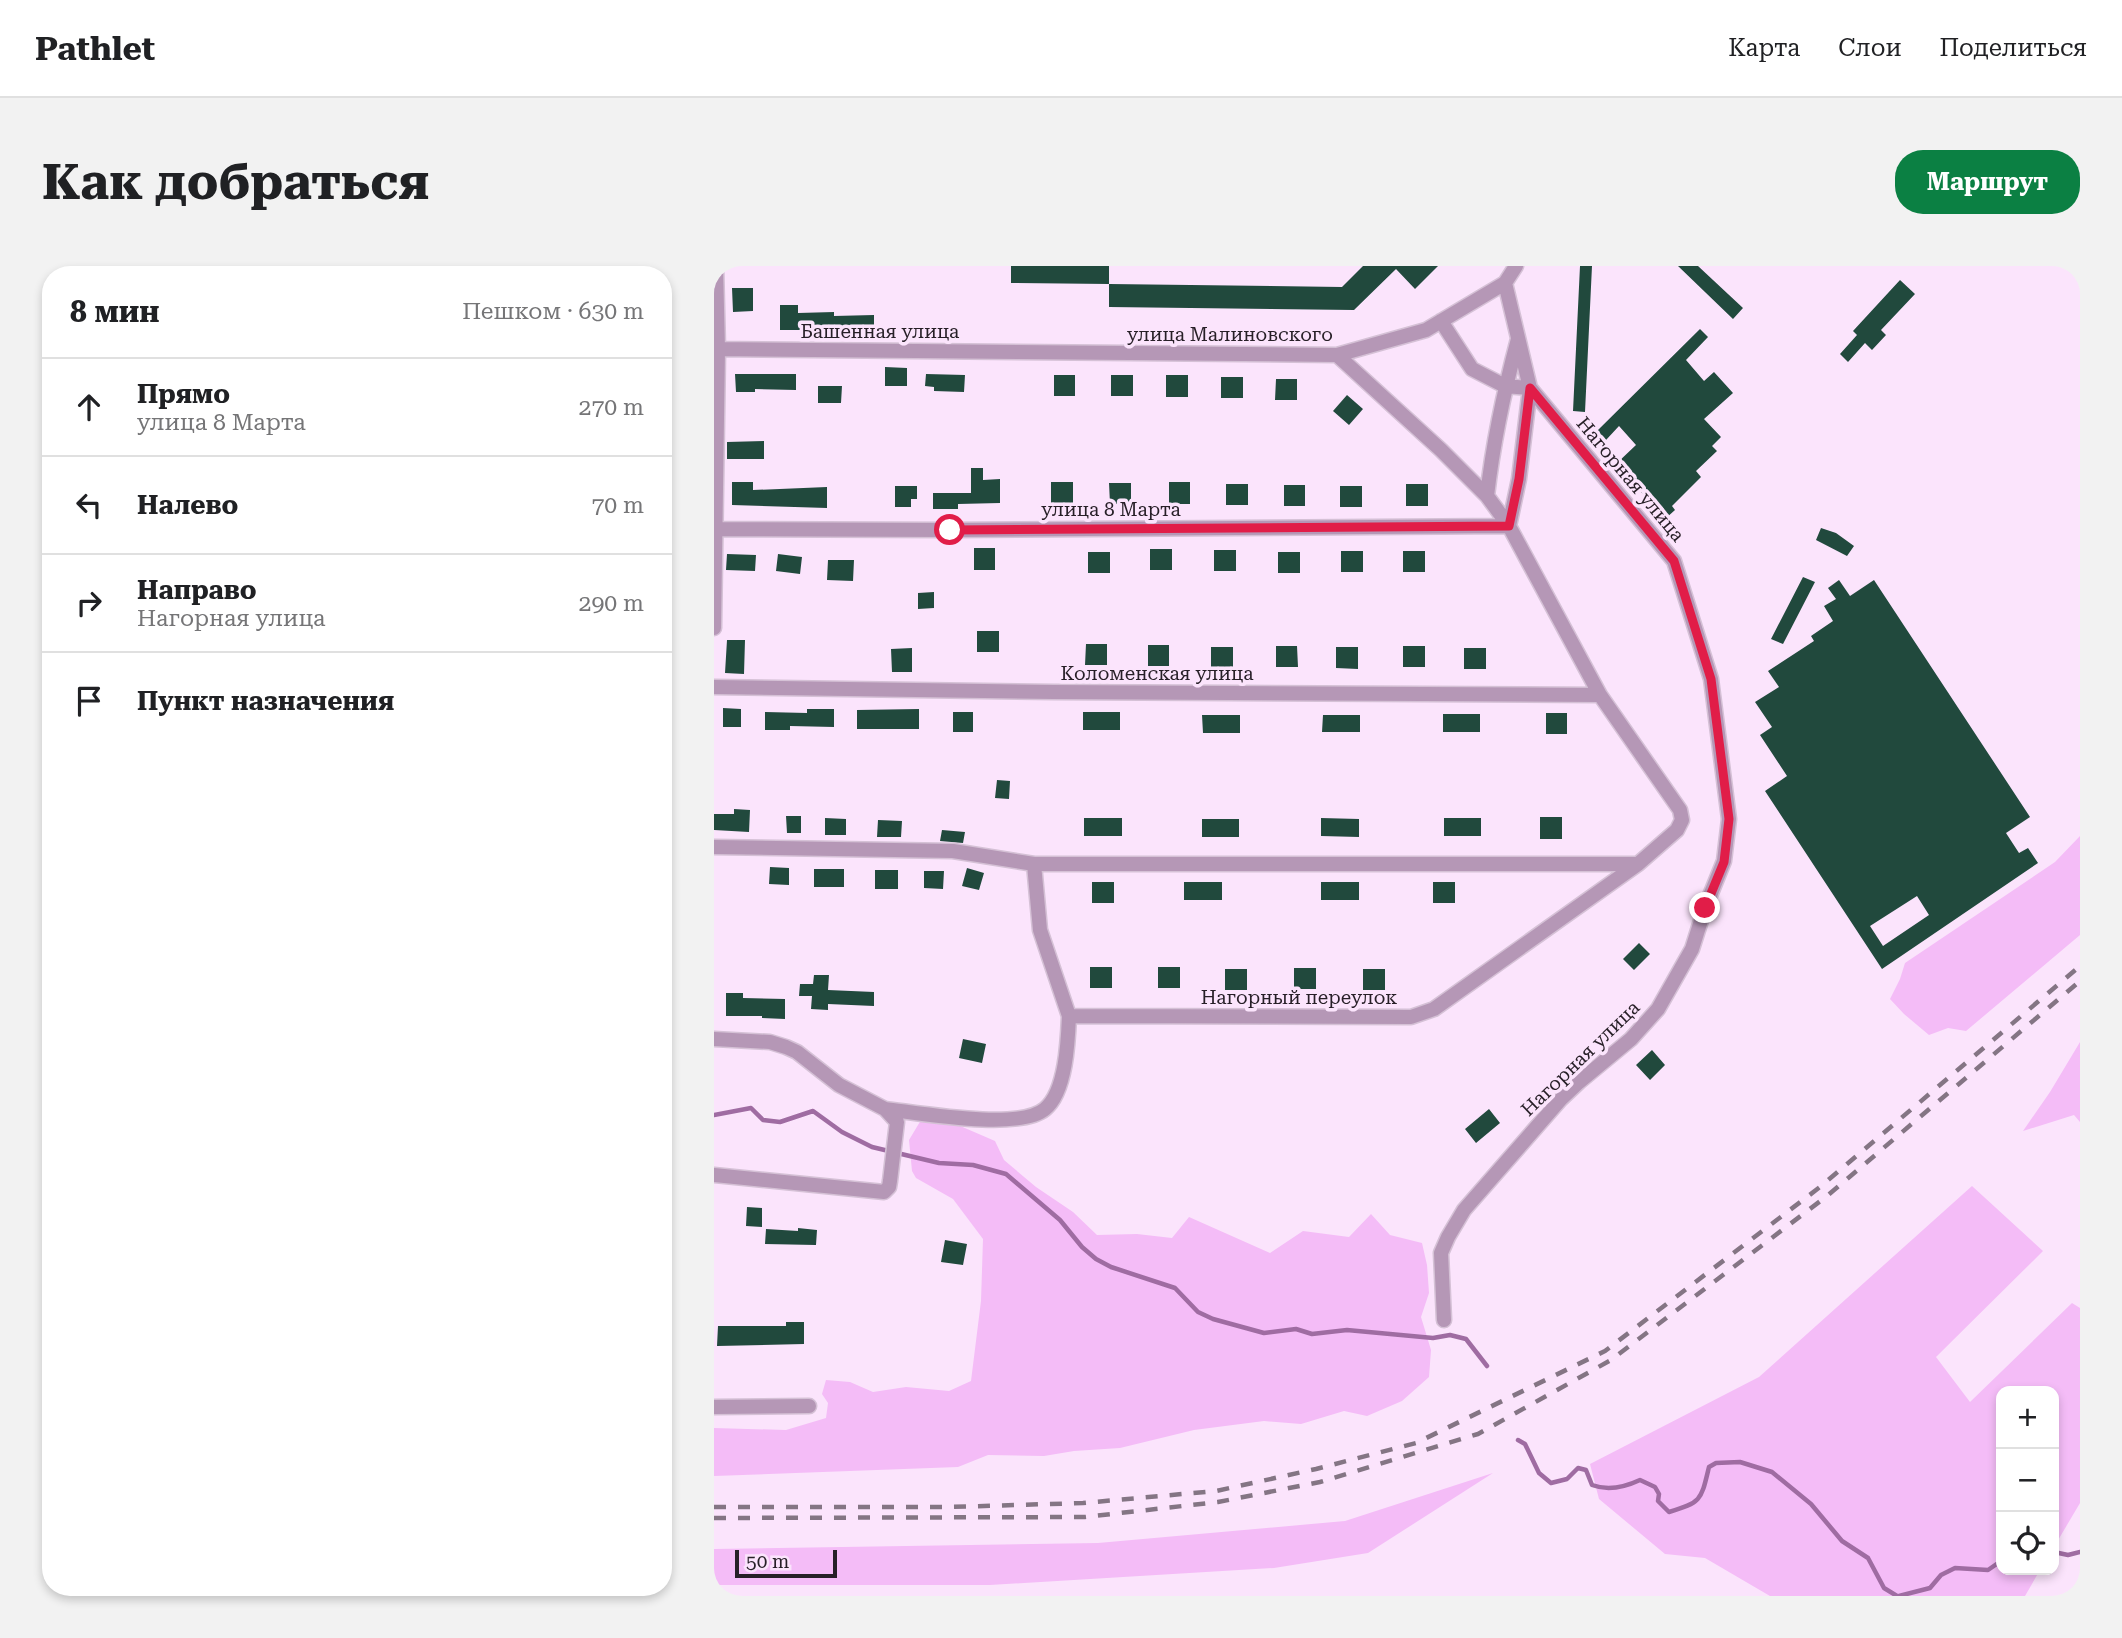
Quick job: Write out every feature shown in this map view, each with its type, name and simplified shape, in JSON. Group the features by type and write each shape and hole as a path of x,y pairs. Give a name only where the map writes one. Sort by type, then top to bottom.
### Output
{"street":[{"path":"714,628 716,266"},
{"name":"улица Малиновского","path":"1045,352 1337,355 1426,330 1505,283 1516,266"},
{"name":"Нагорная улица","path":"1444,1320 1441,1253 1453,1228 1464,1210 1561,1099 1631,1040 1658,1009 1692,949 1724,862 1728,840 1729,819 1711,679 1674,561 1530,388 1505,283"},
{"path":"1441,321 1472,369 1505,386 1530,388 1522,458 1509,526"},
{"path":"1488,496 1491,459 1505,386 1518,338"},
{"name":"Башенная улица","path":"716,349 1045,352"},
{"path":"1337,355 1488,496 1509,526 1600,695"},
{"name":"улица 8 Марта","path":"715,529 1509,526"},
{"name":"Коломенская улица","path":"714,687 1600,695"},
{"name":"Нагорный переулок","path":"1069,1016 1411,1017 1434,1009 1638,864 1677,830 1682,820 1680,810 1600,695"},
{"path":"714,847 953,851 1034,864 1638,864"},
{"path":"885,1109 963,1119 1012,1121 1045,1109 1059,1087 1068,1047 1069,1016 1040,930 1034,864"},
{"path":"714,1039 770,1042 786,1047 797,1052 839,1084 885,1109 897,1122 889,1187 884,1192 714,1175"},
{"path":"714,1408 809,1406"}],"shaded area":[{"path":"2080,836 2080,935 1966,1031 1948,1028 1929,1035 1890,999 1905,963 2055,862"},
{"path":"2080,1042 2080,1122 2074,1115 2023,1131 2050,1092"},
{"path":"921,1120 951,1122 995,1141 1004,1160 1036,1187 1073,1212 1097,1235 1137,1234 1172,1238 1189,1217 1270,1253 1303,1231 1349,1237 1371,1214 1390,1235 1422,1243 1429,1293 1421,1317 1431,1350 1429,1377 1402,1401 1367,1416 1344,1411 1301,1424 1264,1421 1194,1430 1120,1448 1044,1456 988,1455 958,1467 714,1476 714,1428 786,1430 826,1418 828,1403 822,1394 826,1380 850,1382 873,1392 906,1387 949,1391 971,1381 981,1301 983,1239 953,1199 916,1178 912,1171 909,1140"},
{"path":"1972,1186 2043,1251 1936,1357 1970,1402 2072,1303 2080,1308 2080,1503 2059,1539 2059,1386 1996,1386 1996,1575 2037,1575 2025,1596 1770,1596 1705,1558 1665,1554 1599,1499 1590,1464 1759,1377"},
{"path":"1493,1473 1368,1553 1274,1568 990,1585 714,1585 714,1549 1098,1543 1345,1521"}],"building":[{"path":"1011,266 1109,266 1109,284 1011,283"},
{"path":"1363,266 1438,266 1415,289 1396,269 1354,310 1109,307 1109,284 1342,287"},
{"path":"1580,266 1592,266 1585,412 1573,411"},
{"path":"1678,266 1698,266 1743,308 1733,319"},
{"path":"1900,280 1915,294 1881,330 1886,335 1872,350 1865,343 1848,362 1840,354 1857,335 1853,331"},
{"path":"732,288 753,288 753,311 733,312"},
{"path":"780,305 798,305 798,313 874,315 874,330 780,330"},
{"path":"1700,329 1708,337 1686,360 1704,381 1714,372 1733,393 1704,419 1721,437 1712,446 1717,451 1696,471 1701,477 1672,506 1675,510 1665,519 1616,464 1636,445 1619,426 1606,440 1597,431"},
{"path":"885,367 907,368 907,386 885,386"},
{"path":"735,374 796,374 796,390 755,389 755,392 736,392"},
{"path":"926,374 965,375 964,392 934,391 934,387 925,386"},
{"path":"1054,375 1075,375 1075,396 1054,396"},
{"path":"1111,375 1133,375 1133,396 1111,396"},
{"path":"1166,375 1188,375 1188,397 1166,397"},
{"path":"1221,377 1243,377 1243,398 1221,398"},
{"path":"1276,379 1297,379 1297,400 1275,400"},
{"path":"818,386 842,386 841,403 818,403"},
{"path":"1347,395 1363,409 1349,425 1333,411"},
{"path":"764,441 764,459 727,459 727,442"},
{"path":"971,468 983,468 983,480 1000,479 1000,503 958,504 958,509 933,509 933,493 971,493"},
{"path":"732,482 753,482 753,490 827,487 827,508 732,505"},
{"path":"1051,482 1073,482 1073,503 1051,503"},
{"path":"1169,482 1190,482 1190,504 1169,504"},
{"path":"1109,483 1131,483 1131,504 1110,504"},
{"path":"1226,484 1248,484 1248,505 1226,505"},
{"path":"1406,484 1428,484 1428,506 1406,506"},
{"path":"1284,485 1305,485 1305,506 1284,506"},
{"path":"895,486 917,486 917,499 911,499 911,507 895,507"},
{"path":"1340,486 1362,486 1362,507 1340,507"},
{"path":"1821,528 1836,533 1854,546 1847,556 1816,540"},
{"path":"974,548 995,548 995,570 974,570"},
{"path":"1150,549 1172,549 1172,570 1150,570"},
{"path":"1214,550 1236,550 1236,571 1214,571"},
{"path":"1341,551 1363,551 1363,572 1341,572"},
{"path":"1403,551 1425,551 1425,572 1403,572"},
{"path":"1088,552 1110,552 1110,573 1088,573"},
{"path":"1278,552 1300,552 1300,573 1278,573"},
{"path":"727,554 756,555 755,571 726,570"},
{"path":"778,554 802,557 800,574 776,571"},
{"path":"828,560 854,560 853,581 827,580"},
{"path":"1803,577 1815,582 1783,644 1771,639"},
{"path":"1839,580 1850,596 1874,580 2030,817 2006,833 2019,853 2028,848 2038,863 1882,969 1765,791 1787,776 1760,735 1772,727 1755,702 1779,687 1768,671 1814,641 1811,636 1833,621 1824,606 1836,599 1828,588","holes":["1917,896 1929,915 1883,946 1870,926"]},
{"path":"934,592 934,608 918,609 918,593"},
{"path":"977,631 999,631 999,652 977,652"},
{"path":"727,640 745,640 744,674 725,673"},
{"path":"1086,644 1107,644 1107,665 1085,665"},
{"path":"1148,645 1169,645 1169,666 1148,666"},
{"path":"1276,646 1297,646 1298,667 1276,667"},
{"path":"1403,646 1425,646 1425,667 1403,667"},
{"path":"1211,647 1233,647 1233,668 1211,668"},
{"path":"1336,647 1358,647 1358,669 1336,668"},
{"path":"912,648 912,672 892,672 891,649"},
{"path":"1464,648 1486,648 1486,669 1464,669"},
{"path":"723,708 741,709 741,727 723,727"},
{"path":"807,709 834,709 834,727 790,726 790,730 765,730 765,712 807,713"},
{"path":"919,709 919,729 857,729 857,710"},
{"path":"953,712 973,712 973,732 953,732"},
{"path":"1083,712 1120,712 1120,730 1083,730"},
{"path":"1546,713 1567,713 1567,734 1546,734"},
{"path":"1443,714 1480,714 1480,732 1443,732"},
{"path":"1202,715 1240,715 1240,733 1203,733"},
{"path":"1323,715 1360,715 1360,732 1322,732"},
{"path":"997,780 1010,781 1009,799 995,798"},
{"path":"734,809 750,810 749,832 714,830 714,814 734,814"},
{"path":"786,816 801,816 801,833 787,833"},
{"path":"1540,817 1562,817 1562,839 1540,839"},
{"path":"825,818 846,819 846,835 825,835"},
{"path":"1084,818 1122,818 1122,836 1084,836"},
{"path":"1321,818 1359,819 1359,837 1321,836"},
{"path":"1444,818 1481,818 1481,836 1444,836"},
{"path":"1202,819 1239,819 1239,837 1202,837"},
{"path":"878,820 902,821 901,837 877,837"},
{"path":"942,830 965,832 963,843 940,841"},
{"path":"770,867 789,868 789,885 769,884"},
{"path":"967,868 984,873 979,890 962,886"},
{"path":"814,869 844,869 844,887 814,887"},
{"path":"875,870 898,870 898,889 875,889"},
{"path":"924,871 944,871 943,889 924,888"},
{"path":"1092,882 1114,882 1114,903 1092,903"},
{"path":"1184,882 1222,882 1222,900 1184,900"},
{"path":"1321,882 1359,882 1359,900 1321,900"},
{"path":"1433,882 1455,882 1455,903 1433,903"},
{"path":"1639,943 1650,954 1634,970 1623,959"},
{"path":"1090,967 1112,967 1112,988 1090,988"},
{"path":"1158,967 1180,967 1180,988 1158,988"},
{"path":"1294,968 1316,968 1316,989 1294,989"},
{"path":"1225,969 1247,969 1247,990 1225,990"},
{"path":"1363,969 1385,969 1385,990 1363,990"},
{"path":"814,975 829,975 828,990 874,992 874,1006 828,1004 828,1010 811,1009 812,996 799,996 800,984 813,984"},
{"path":"726,993 743,993 743,998 785,999 785,1019 726,1016"},
{"path":"963,1039 986,1044 982,1063 959,1058"},
{"path":"1652,1050 1665,1065 1650,1080 1636,1065"},
{"path":"1489,1109 1500,1123 1476,1143 1465,1129"},
{"path":"747,1207 762,1208 762,1227 746,1226"},
{"path":"798,1228 817,1230 816,1245 765,1244 766,1229 798,1231"},
{"path":"945,1240 967,1244 963,1265 941,1262"},
{"path":"786,1322 804,1322 804,1344 717,1346 718,1326 786,1326"}],"waterway":[{"path":"714,1115 751,1108 763,1120 780,1122 813,1111 842,1132 872,1147 939,1163 973,1165 1006,1174 1060,1220 1082,1247 1096,1259 1111,1267 1175,1288 1198,1312 1213,1319 1264,1333 1296,1329 1312,1334 1347,1330 1433,1338 1450,1335 1466,1339 1487,1366"},
{"path":"1518,1440 1525,1444 1539,1473 1551,1483 1567,1479 1578,1468 1586,1470 1592,1485 1598,1487 1616,1487 1640,1480 1655,1487 1659,1494 1658,1501 1669,1512 1698,1498 1709,1467 1716,1463 1740,1462 1772,1472 1811,1504 1842,1541 1868,1558 1884,1588 1897,1596"},
{"path":"2059,1553 2068,1555 2080,1552"},
{"path":"1899,1596 1930,1588 1941,1575 1955,1568 1988,1570 1996,1564"}],"railway":[{"path":"714,1507 949,1507 1083,1503 1216,1491 1416,1443 1605,1351 1820,1187 2080,966"},
{"path":"714,1518 1085,1517 1218,1502 1320,1482 1478,1434 1611,1360 1827,1196 2080,981"}],"route":[{"path":"950,530 1509,526 1524,447 1530,388 1674,561 1711,679 1729,819 1724,862 1705,908"}]}
